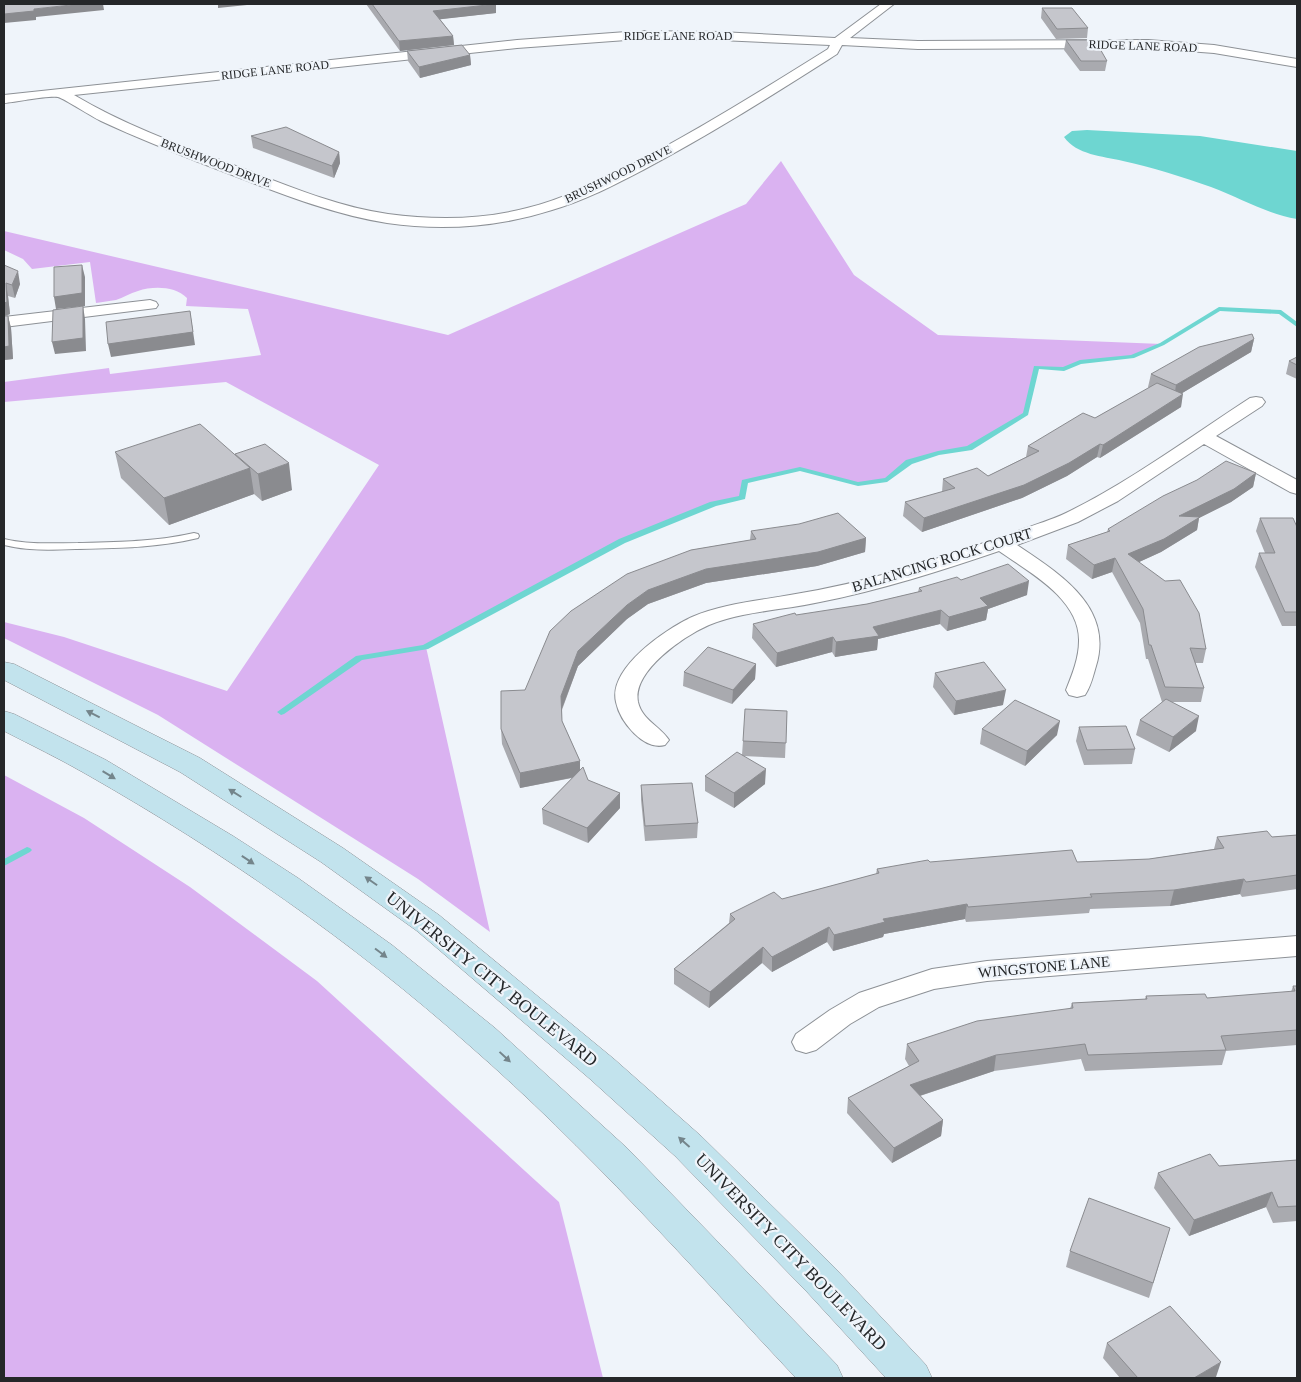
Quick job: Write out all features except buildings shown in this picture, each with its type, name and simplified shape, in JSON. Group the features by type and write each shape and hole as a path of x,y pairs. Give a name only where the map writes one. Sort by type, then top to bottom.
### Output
{"main road":[{"name":"UNIVERSITY CITY BOULEVARD","path":"4,670 190,765 332,855 428,923 602,1069 688,1146 821,1280 912,1378"},
{"path":"4,720 96,767 222,843 287,886 380,953 483,1037 614,1159 823,1378"}],"street":[{"name":"BRUSHWOOD DRIVE","path":"60,93 135,130 296,193 354,211 386,218 423,222 505,216 544,208 594,189 728,117 833,50 838,42 888,4"},
{"name":"RIDGE LANE ROAD","path":"4,99 606,36 675,34 918,45 1156,45 1214,49 1297,63"},
{"path":"4,322 150,304"},
{"name":"BALANCING ROCK COURT","path":"657,740 638,724 627,702 628,686 635,673 651,654 676,634 728,612 865,586 1002,544 1093,507 1256,402"},
{"path":"1204,437 1297,488"},
{"path":"1002,544 1057,583 1074,601 1085,621 1090,639 1083,675 1077,690"},
{"name":"WINGSTONE LANE","path":"806,1042 840,1016 869,1000 932,979 987,972 1297,946"}],"lane":[{"path":"4,542 24,547 124,545 174,541 194,536"}],"shaded area":[{"path":"781,161 854,275 938,335 1162,344 1132,357 1080,362 1064,369 1036,367 1026,414 969,448 938,453 909,462 887,480 858,484 800,469 745,482 742,497 713,504 622,541 426,647 490,932 418,879 158,715 4,638 4,622 64,637 227,691 379,465 226,382 4,402 4,382 109,368 110,374 261,355 248,309 186,306 187,298 176,291 164,288 150,288 116,300 96,303 90,262 32,269 23,259 4,250 4,231 448,335 746,204"},
{"path":"4,775 84,818 190,887 317,981 559,1202 603,1378 4,1378"}],"water":[{"path":"1087,130 1200,136 1297,151 1297,219 1264,210 1211,187 1178,176 1083,151 1069,143 1064,137 1072,131"}],"waterway":[{"path":"1285,4 1297,5"},
{"path":"281,712 359,658 425,647 622,541 713,504 742,497 745,482 800,469 858,484 887,480 909,462 938,453 969,448 1026,414 1036,367 1064,369 1080,362 1132,357 1162,344 1219,309 1281,312 1297,325"},
{"path":"4,863 27,850"}]}
